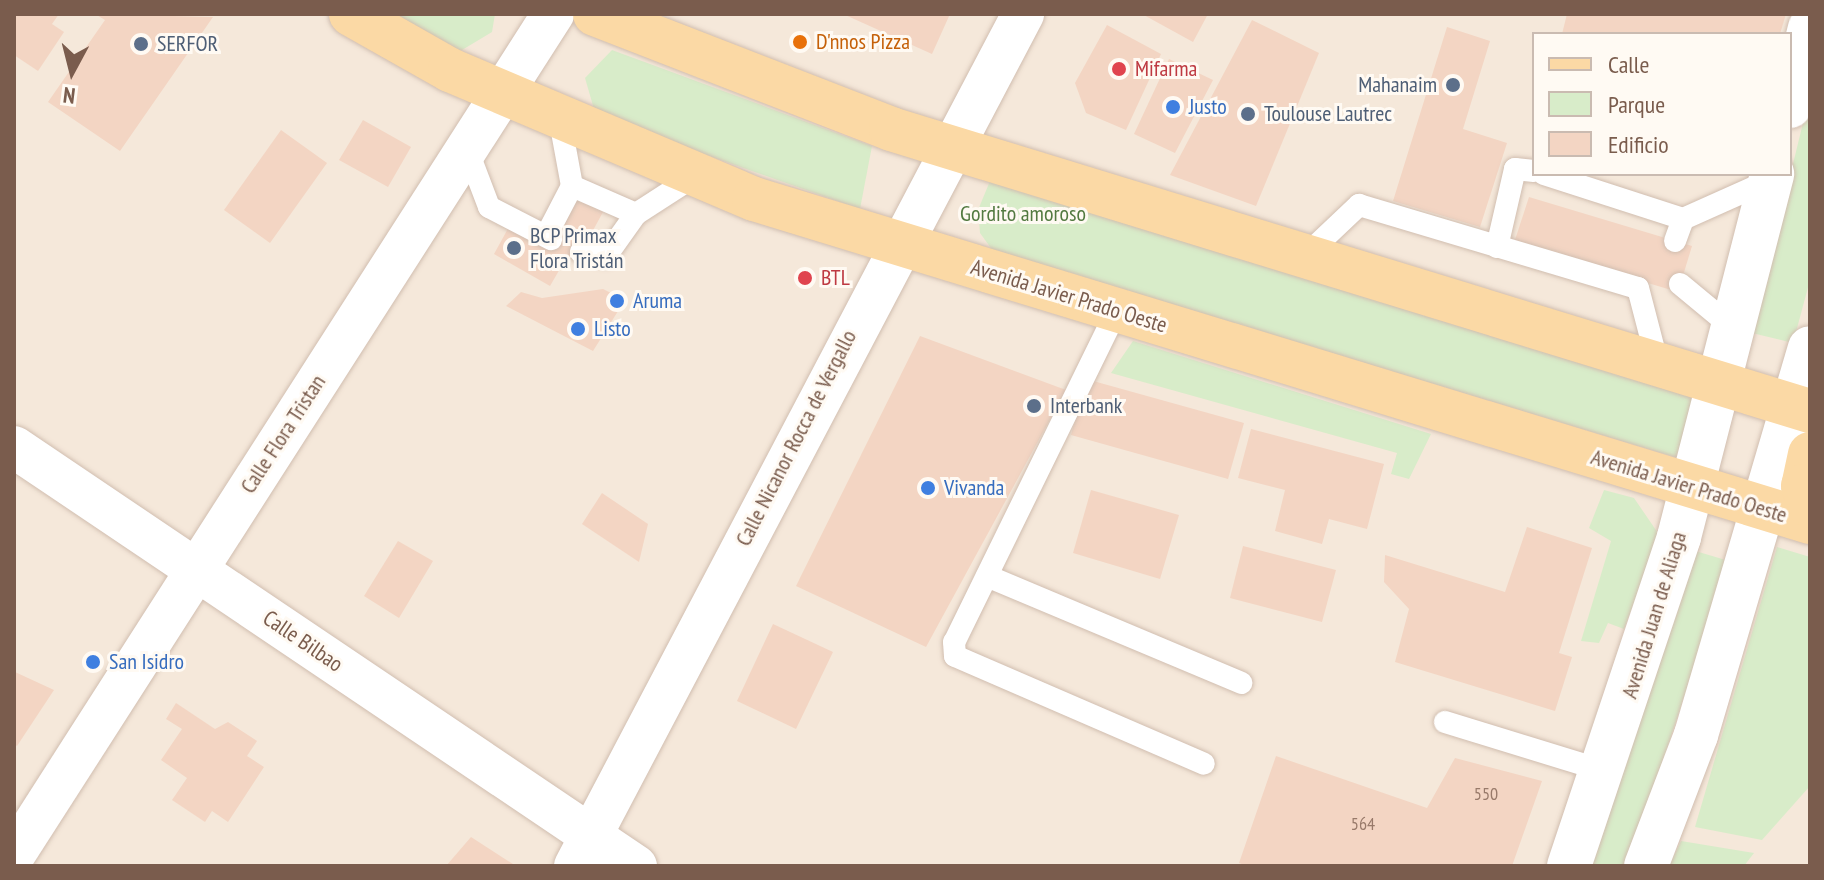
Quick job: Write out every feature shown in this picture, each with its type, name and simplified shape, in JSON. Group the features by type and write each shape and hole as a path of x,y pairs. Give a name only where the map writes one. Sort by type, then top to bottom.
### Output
{"main road":[{"name":"Avenida Javier Prado Oeste","path":"351,14 502,94 695,176 897,244 1810,522"},
{"path":"595,14 785,92 948,146 1303,259 1802,409"},
{"path":"1792,98 1810,28"},
{"name":"Avenida Juan de Aliaga","path":"1569,866 1604,771 1693,487 1772,177"},
{"path":"1646,866 1696,735 1766,509 1802,409 1810,348"},
{"path":"1810,454 1803,486 1810,506"}],"street":[{"name":"Calle Flora Tristan","path":"14,855 553,14"},
{"name":"Calle Nicanor Rocca de Vergallo","path":"584,850 948,146 1023,14"},
{"name":"Calle Bilbao","path":"14,447 196,570 584,850 636,866"}],"lane":[{"path":"467,149 489,207 549,238 572,186 560,121"},
{"path":"1497,247 1515,169 1532,171"},
{"path":"581,252 606,256 636,214 695,176"},
{"path":"1550,176 1683,219 1772,177"},
{"path":"572,186 636,214"},
{"path":"1303,259 1359,205 1497,247 1643,286 1658,365"},
{"path":"1675,241 1683,219"},
{"path":"1680,284 1733,328"},
{"path":"1117,310 954,642 962,664 1204,764"},
{"path":"987,576 1241,683"},
{"path":"1445,722 1604,771"}],"shaded area":[{"path":"14,14 1810,14 1810,866 14,866"}],"green space":[{"path":"396,14 495,14 492,32 457,53"},
{"path":"612,50 872,146 860,209 596,116 585,78"},
{"path":"1810,94 1810,280 1793,343 1752,333"},
{"name":"Gordito amoroso","path":"990,181 1718,383 1698,464 993,251 980,233 978,210"},
{"path":"1133,341 1431,434 1409,479 1391,474 1397,453 1111,373"},
{"path":"1604,490 1634,498 1660,536 1624,629 1608,623 1599,643 1581,641 1611,541 1589,528"},
{"path":"1777,547 1810,557 1810,786 1762,840 1695,827"},
{"path":"1692,550 1729,561 1628,866 1587,866"},
{"path":"1681,841 1754,853 1744,866 1669,866"}],"building":[{"path":"14,14 59,14 52,24 64,32 38,71 14,55"},
{"path":"95,14 213,17 120,151 48,102 105,20"},
{"path":"843,14 950,14 932,54"},
{"path":"1142,14 1208,14 1193,42"},
{"path":"1567,14 1786,14 1781,32 1562,32"},
{"name":"Toulouse Lautrec","path":"1252,20 1319,53 1256,206 1170,175"},
{"name":"Mifarma","path":"1107,25 1161,54 1126,130 1086,113 1075,83"},
{"name":"Mahanaim","path":"1447,27 1490,41 1463,129 1507,143 1480,227 1393,201"},
{"name":"Justo","path":"1169,59 1213,80 1175,153 1134,134"},
{"path":"363,120 411,147 388,187 339,160"},
{"path":"281,130 327,163 270,243 224,210"},
{"path":"576,197 603,212 577,260 568,255 550,286 494,254 510,225 548,246"},
{"path":"1529,197 1692,246 1678,292 1514,243"},
{"name":"Listo","path":"603,289 625,300 593,351 506,306 521,292 542,298"},
{"name":"Vivanda","path":"920,336 1066,390 926,647 796,586"},
{"path":"1086,379 1244,423 1228,479 1071,435"},
{"path":"1251,429 1384,464 1367,529 1329,519 1322,544 1275,531 1285,490 1238,478"},
{"path":"1091,490 1179,515 1160,579 1073,553"},
{"path":"602,493 648,524 639,562 582,524"},
{"path":"1527,527 1592,548 1559,653 1572,657 1555,711 1395,662 1409,609 1384,582 1385,555 1505,592"},
{"path":"398,541 433,561 399,618 364,596"},
{"path":"1243,546 1336,570 1322,622 1230,598"},
{"path":"773,624 833,652 796,729 737,701"},
{"path":"15,672 54,690 17,746 14,744"},
{"path":"176,703 215,729 228,722 257,741 247,756 264,767 228,822 212,811 205,822 172,800 187,778 161,760 182,729 166,719"},
{"path":"1276,756 1427,808 1455,758 1542,781 1512,866 1247,866 1239,863"},
{"path":"471,837 516,866 446,866"}],"place":[{"name":"D'nnos Pizza","path":"800,42"},
{"name":"SERFOR","path":"141,44"},
{"name":"Mifarma","path":"1119,69"},
{"name":"Mahanaim","path":"1453,85"},
{"name":"Justo","path":"1173,107"},
{"name":"Toulouse Lautrec","path":"1248,114"},
{"name":"BCP Primax Flora Tristán","path":"514,248"},
{"name":"BTL","path":"805,278"},
{"name":"Aruma","path":"617,301"},
{"name":"Listo","path":"578,329"},
{"name":"Interbank","path":"1034,406"},
{"name":"Vivanda","path":"928,488"},
{"name":"San Isidro","path":"93,662"}]}
